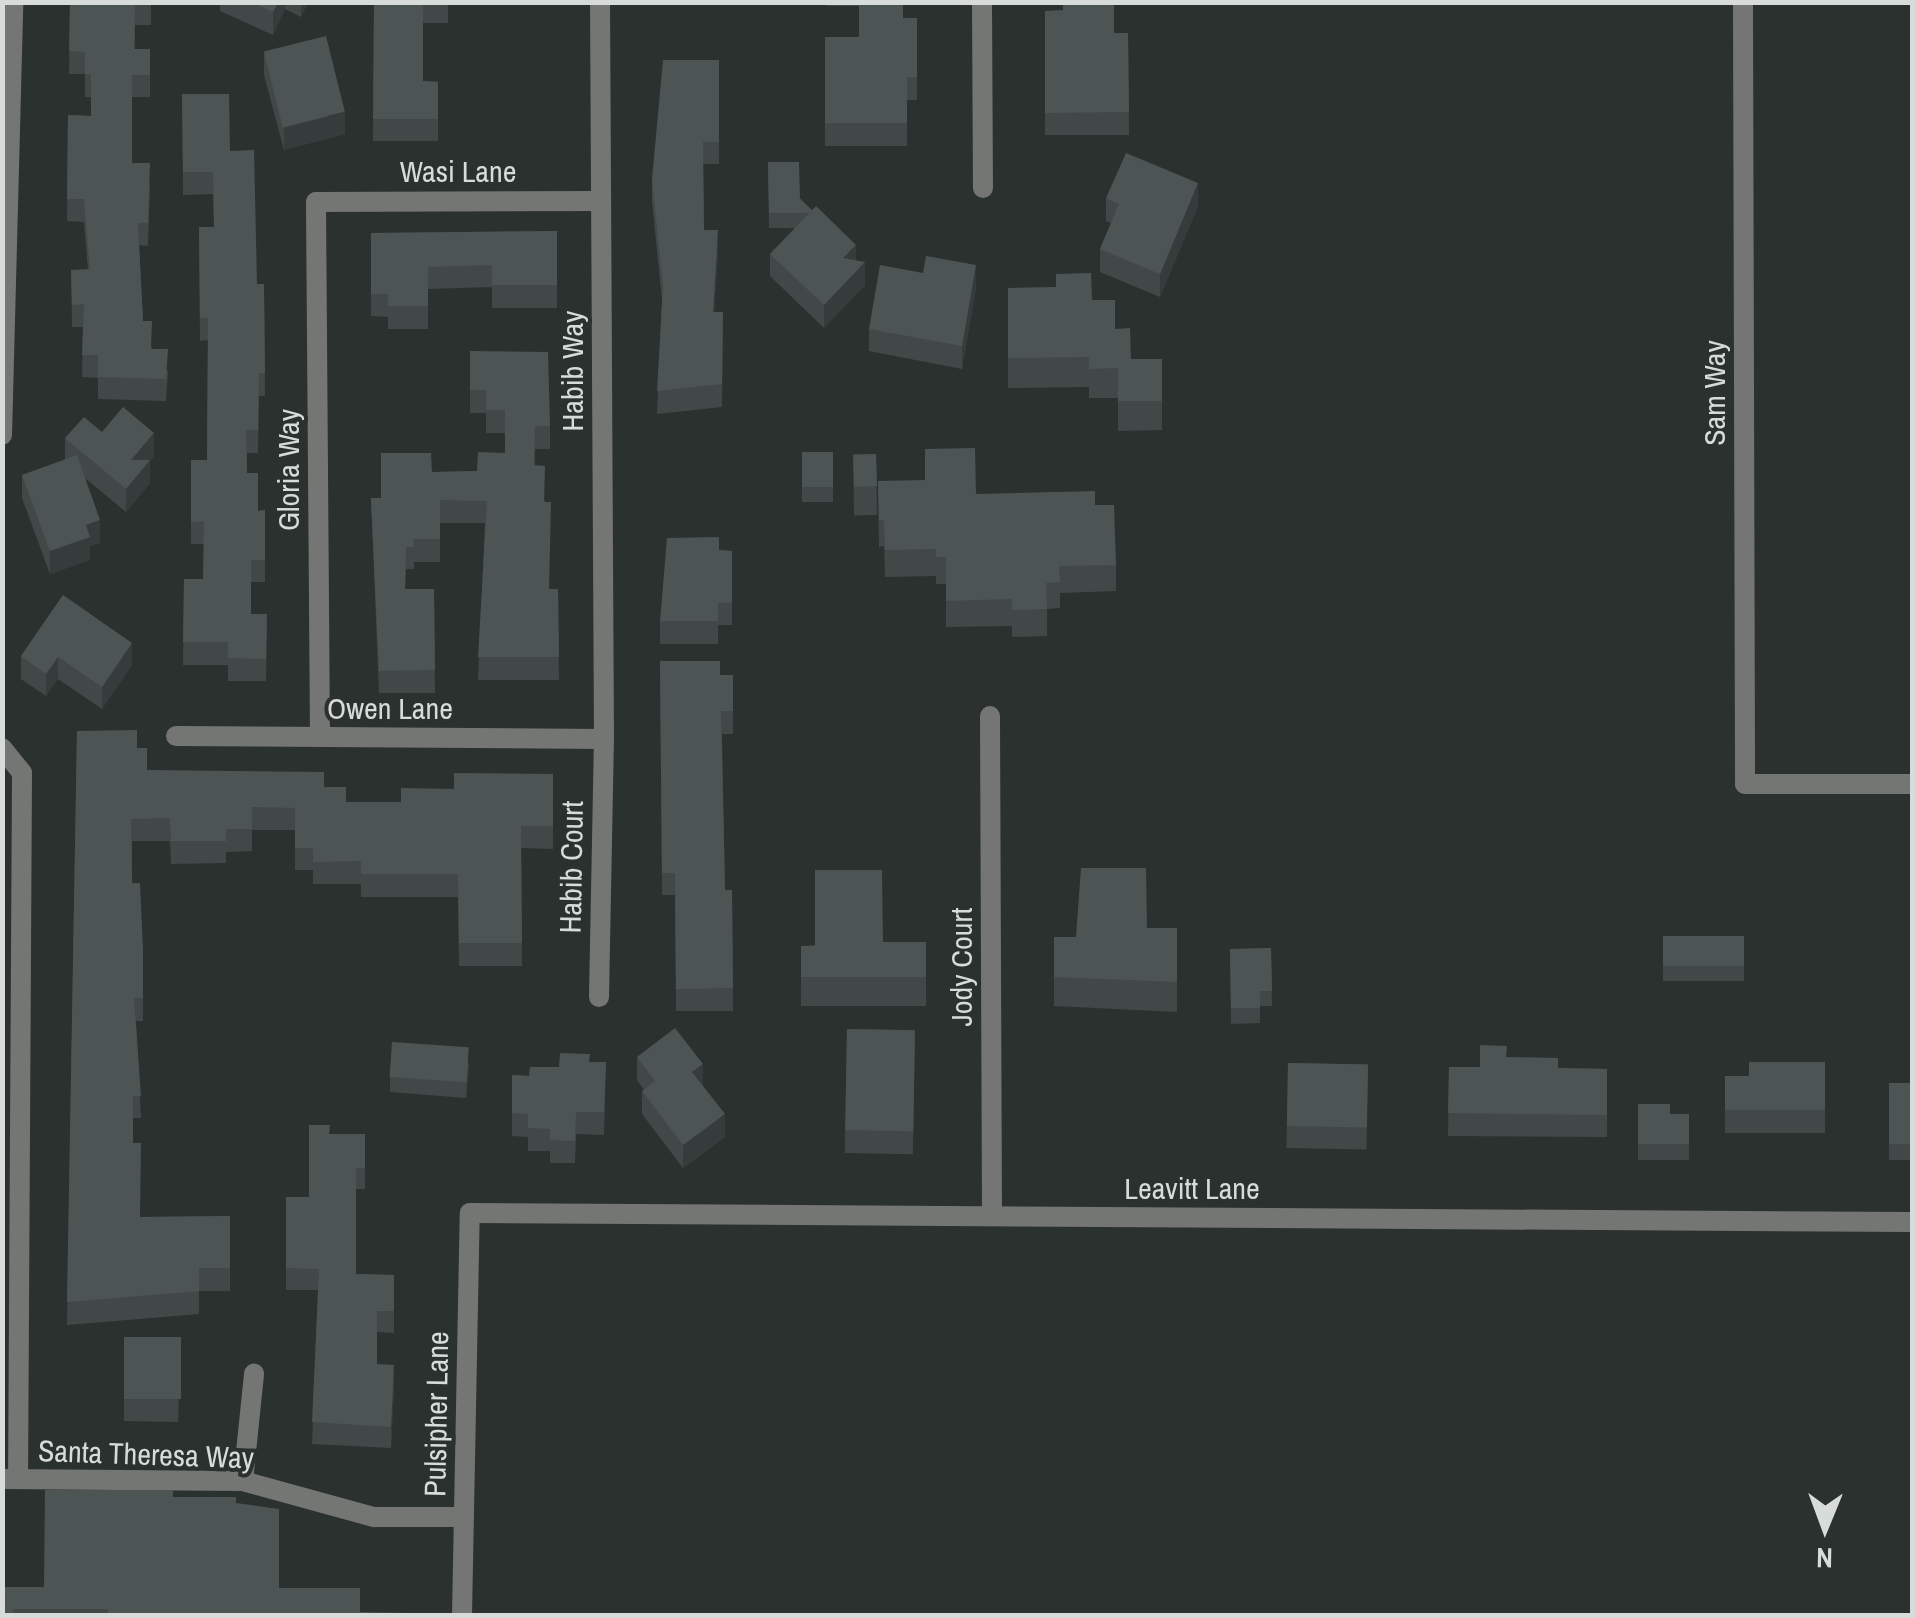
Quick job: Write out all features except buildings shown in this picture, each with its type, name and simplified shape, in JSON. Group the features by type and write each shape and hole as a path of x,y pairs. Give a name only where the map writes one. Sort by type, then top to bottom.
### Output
{"street":[{"path":"4,435 13,2"},
{"name":"Habib Way","path":"600,2 604,739"},
{"path":"982,2 983,188"},
{"name":"Sam Way","path":"1743,2 1745,784 1912,784"},
{"name":"Wasi Lane","path":"316,202 601,201"},
{"name":"Gloria Way","path":"316,202 320,738"},
{"name":"Jody Court","path":"990,716 992,1216"},
{"name":"Owen Lane","path":"176,736 604,739"},
{"name":"Habib Court","path":"598,997 604,739"},
{"path":"5,749 22,773 12,1060 10,1479"},
{"name":"Leavitt Lane","path":"470,1214 1912,1222"},
{"name":"Pulsipher Lane","path":"462,1616 470,1214"},
{"path":"244,1481 254,1374"},
{"name":"Santa Theresa Way","path":"10,1479 244,1481 374,1517 463,1517"}]}
